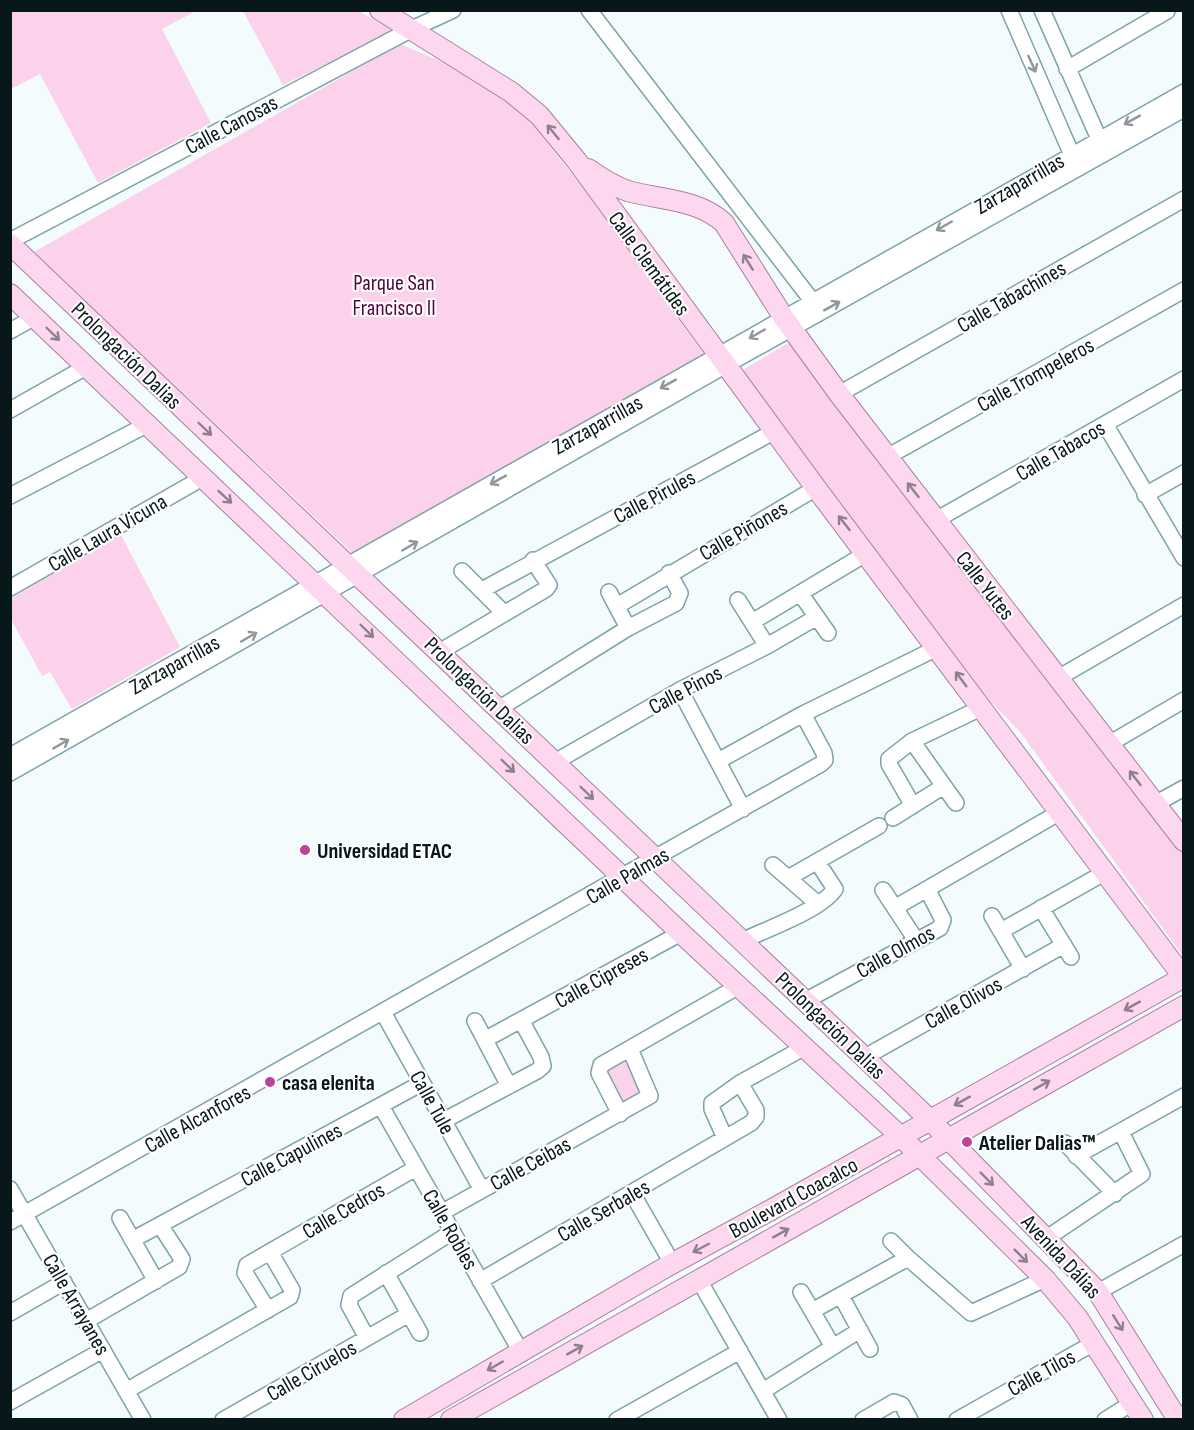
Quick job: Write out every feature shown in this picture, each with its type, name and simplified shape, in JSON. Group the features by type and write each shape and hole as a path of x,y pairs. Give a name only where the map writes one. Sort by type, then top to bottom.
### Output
{"main road":[{"name":"Calle Clemátides","path":"380,10 511,92 539,115 576,160 722,360"},
{"name":"Calle Clemátides","path":"576,160 608,183 628,191 699,206 713,213 724,223 787,323"},
{"name":"Prolongación Dalias","path":"10,242 353,570 441,651 655,858 744,940 946,1138"},
{"name":"Prolongación Dalias","path":"10,294 322,588 681,933 920,1156"},
{"name":"Calle Yutes","path":"787,323 887,457 1184,841"},
{"path":"722,360 1060,812 1184,962"},
{"path":"986,711 1040,772 1183,978"},
{"name":"Boulevard Coacalco","path":"404,1419 672,1263 770,1211 929,1119 1183,978"},
{"name":"Boulevard Coacalco","path":"451,1419 1184,1005"},
{"name":"Avenida Dálias","path":"946,1138 1098,1292 1178,1419"},
{"name":"Avenida Dálias","path":"920,1156 1045,1279 1094,1343 1138,1411"}],"street":[{"name":"Calle Canosas","path":"10,242 412,29 453,10"},
{"path":"589,10 813,302"},
{"path":"1009,10 1075,160"},
{"path":"1042,10 1106,153"},
{"path":"1067,69 1167,11"},
{"name":"Zarzaparrillas","path":"10,773 353,570 1075,160 1098,139 1184,92"},
{"name":"Zarzaparrillas","path":"787,323 813,302 1075,160 1106,153 1184,109"},
{"name":"Calle Tabachines","path":"839,394 1184,199"},
{"name":"Calle Trompeleros","path":"887,457 1184,290"},
{"path":"10,331 35,317"},
{"path":"10,410 87,367"},
{"name":"Calle Tabacos","path":"936,520 1184,379"},
{"path":"10,496 148,424"},
{"path":"1105,424 1184,558"},
{"name":"Calle Pirules","path":"482,590 533,560 775,431"},
{"path":"1145,495 1184,473"},
{"name":"Calle Laura Vicuna","path":"10,588 204,477"},
{"name":"Calle Piñones","path":"628,628 613,599 669,573 816,488"},
{"path":"752,622 867,553"},
{"path":"441,651 549,585 533,560"},
{"path":"462,570 504,613"},
{"path":"500,708 680,598 680,593 669,573"},
{"name":"Zarzaparrillas","path":"10,756 322,588"},
{"path":"800,593 828,633"},
{"path":"738,600 768,646"},
{"path":"1058,678 1184,605"},
{"name":"Calle Pinos","path":"555,762 680,690 768,646 817,617"},
{"path":"718,761 803,714 937,648"},
{"path":"680,690 743,809"},
{"path":"1108,744 1184,700"},
{"path":"912,804 889,765 893,754 912,741 986,711"},
{"name":"Calle Palmas","path":"384,1014 743,809 825,759 803,714"},
{"path":"912,741 956,803"},
{"path":"788,878 818,863 944,786"},
{"path":"1155,804 1184,788"},
{"name":"Calle Olmos","path":"805,1001 942,925 943,920 927,889 1060,812"},
{"path":"744,940 818,904 835,890 818,863"},
{"path":"773,865 818,904"},
{"path":"1001,931 1110,872"},
{"path":"896,907 927,889"},
{"path":"883,890 916,940"},
{"path":"1023,969 1068,951 1041,908"},
{"name":"Calle Olivos","path":"865,1057 1023,969 992,916"},
{"name":"Calle Cipreses","path":"486,1039 681,933"},
{"path":"620,1114 598,1068 739,986"},
{"name":"Calle Tule","path":"384,1014 482,1190"},
{"name":"Calle Alcanfores","path":"10,1222 384,1014"},
{"path":"443,1121 543,1066 541,1057 520,1020"},
{"path":"475,1021 509,1086"},
{"path":"725,1138 712,1109 712,1103 740,1083 805,1047"},
{"name":"Calle Ceibas","path":"441,1213 650,1096 630,1049"},
{"name":"Calle Capulines","path":"132,1240 422,1083"},
{"name":"Calle Serbales","path":"480,1281 725,1138 756,1117 756,1110 740,1083"},
{"path":"1076,1156 1184,1096"},
{"name":"Calle Robles","path":"381,1106 521,1352"},
{"path":"1047,1238 1142,1174 1121,1132"},
{"path":"1065,1143 1115,1194"},
{"name":"Calle Cedros","path":"268,1310 245,1269 270,1252 416,1168"},
{"name":"Calle Arrayanes","path":"10,1189 126,1391 137,1418"},
{"path":"632,1193 672,1263"},
{"path":"120,1218 156,1281"},
{"path":"86,1321 182,1264 160,1225"},
{"name":"Calle Ciruelos","path":"367,1338 349,1299 452,1232"},
{"path":"891,1240 970,1313 1045,1279"},
{"path":"1098,1292 1184,1244"},
{"path":"126,1391 292,1294 270,1252"},
{"path":"813,1311 908,1258"},
{"path":"386,1273 420,1333"},
{"path":"699,1280 779,1419"},
{"path":"10,1313 64,1282"},
{"path":"801,1292 833,1347"},
{"path":"841,1296 870,1349"},
{"name":"Calle Ciruelos","path":"223,1419 409,1314"},
{"path":"763,1391 860,1330"},
{"name":"Calle Tilos","path":"957,1419 1094,1343"},
{"path":"10,1402 103,1350"},
{"path":"617,1419 740,1351"},
{"path":"865,1419 894,1402 902,1405 910,1419"},
{"path":"1105,1419 1138,1411"}],"green space":[{"path":"11,10 196,11 162,29 211,123 98,183 40,74 11,89"},
{"path":"243,11 358,11 389,28 390,33 283,85"},
{"name":"Parque San Francisco II","path":"400,44 475,76 528,119 583,188 707,359 362,562 34,252"},
{"path":"790,342 1183,851 1183,956 1021,733 979,689 741,371"},
{"path":"120,533 180,647 72,709 50,672 42,676 11,619 10,599"},
{"path":"628,1051 648,1094 620,1110 601,1068"}],"place":[{"name":"Universidad ETAC","path":"305,850"},
{"name":"casa elenita","path":"270,1082"},
{"name":"Atelier Dalias™","path":"967,1142"}]}
